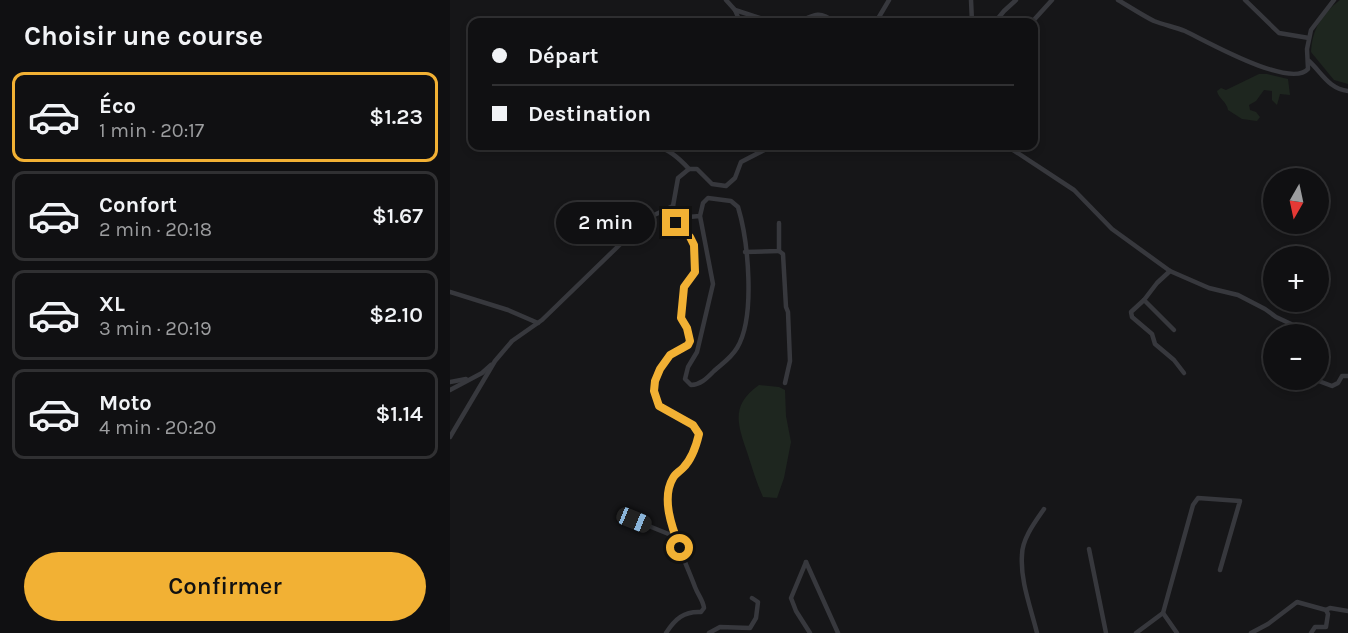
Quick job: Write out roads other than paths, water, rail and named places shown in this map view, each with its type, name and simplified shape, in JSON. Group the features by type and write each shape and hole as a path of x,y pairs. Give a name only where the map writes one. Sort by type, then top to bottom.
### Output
{"street":[{"path":"726,0 738,18"},
{"path":"878,18 889,0"},
{"path":"971,0 972,18"},
{"path":"998,18 1016,0"},
{"path":"1036,18 1052,0"},
{"path":"1118,0 1153,20 1176,27 1263,67 1299,74 1307,72 1308,38 1313,26 1334,0"},
{"path":"1245,0 1279,33 1308,38"},
{"path":"735,10 762,18"},
{"path":"808,18 818,14 829,18"},
{"path":"1308,60 1331,85 1338,90 1348,92"},
{"path":"666,150 689,169"},
{"path":"666,633 689,611 701,612 704,608 704,602 696,589 676,537 667,499 669,486 674,476 684,467 695,450 699,434 693,425 659,406 654,391 655,381 670,355 688,345 690,341 687,328 681,318 684,287 695,272 694,245 690,237 676,223 674,208 678,178 689,169 697,169 712,184 726,186 735,177 741,162 764,150"},
{"path":"1013,150 1074,190 1112,229 1170,271 1209,288 1238,295 1291,324"},
{"path":"708,198 730,201 738,207 749,301 739,346 730,359 696,385 691,385 685,379 688,367 697,352 713,284 700,216 703,204 708,198"},
{"path":"674,208 688,217 700,216"},
{"path":"450,390 482,373 512,341 538,323 650,217 674,208"},
{"path":"779,223 779,252"},
{"path":"745,252 783,254 790,361 785,383"},
{"path":"1170,271 1131,312 1132,317 1152,334 1155,344 1174,360 1184,373"},
{"path":"450,292 508,310 538,323"},
{"path":"1144,300 1174,330"},
{"path":"450,437 495,361"},
{"path":"1329,385 1338,383 1342,376 1348,376"},
{"path":"450,382 469,379"},
{"path":"1136,633 1163,613 1193,504 1198,498 1240,501 1220,570"},
{"path":"1037,633 1024,583 1022,553 1032,526 1044,509"},
{"path":"634,520 676,537"},
{"path":"1089,549 1106,633"},
{"path":"810,633 796,611 791,598 806,562 838,633"},
{"path":"709,633 720,627 750,628 756,618 758,602 752,598"},
{"path":"1251,633 1268,624 1297,602 1326,610 1330,608 1348,611"},
{"path":"1324,633 1328,616 1326,610"},
{"path":"1163,613 1177,633"},
{"path":"1311,633 1315,627 1326,627"}]}
